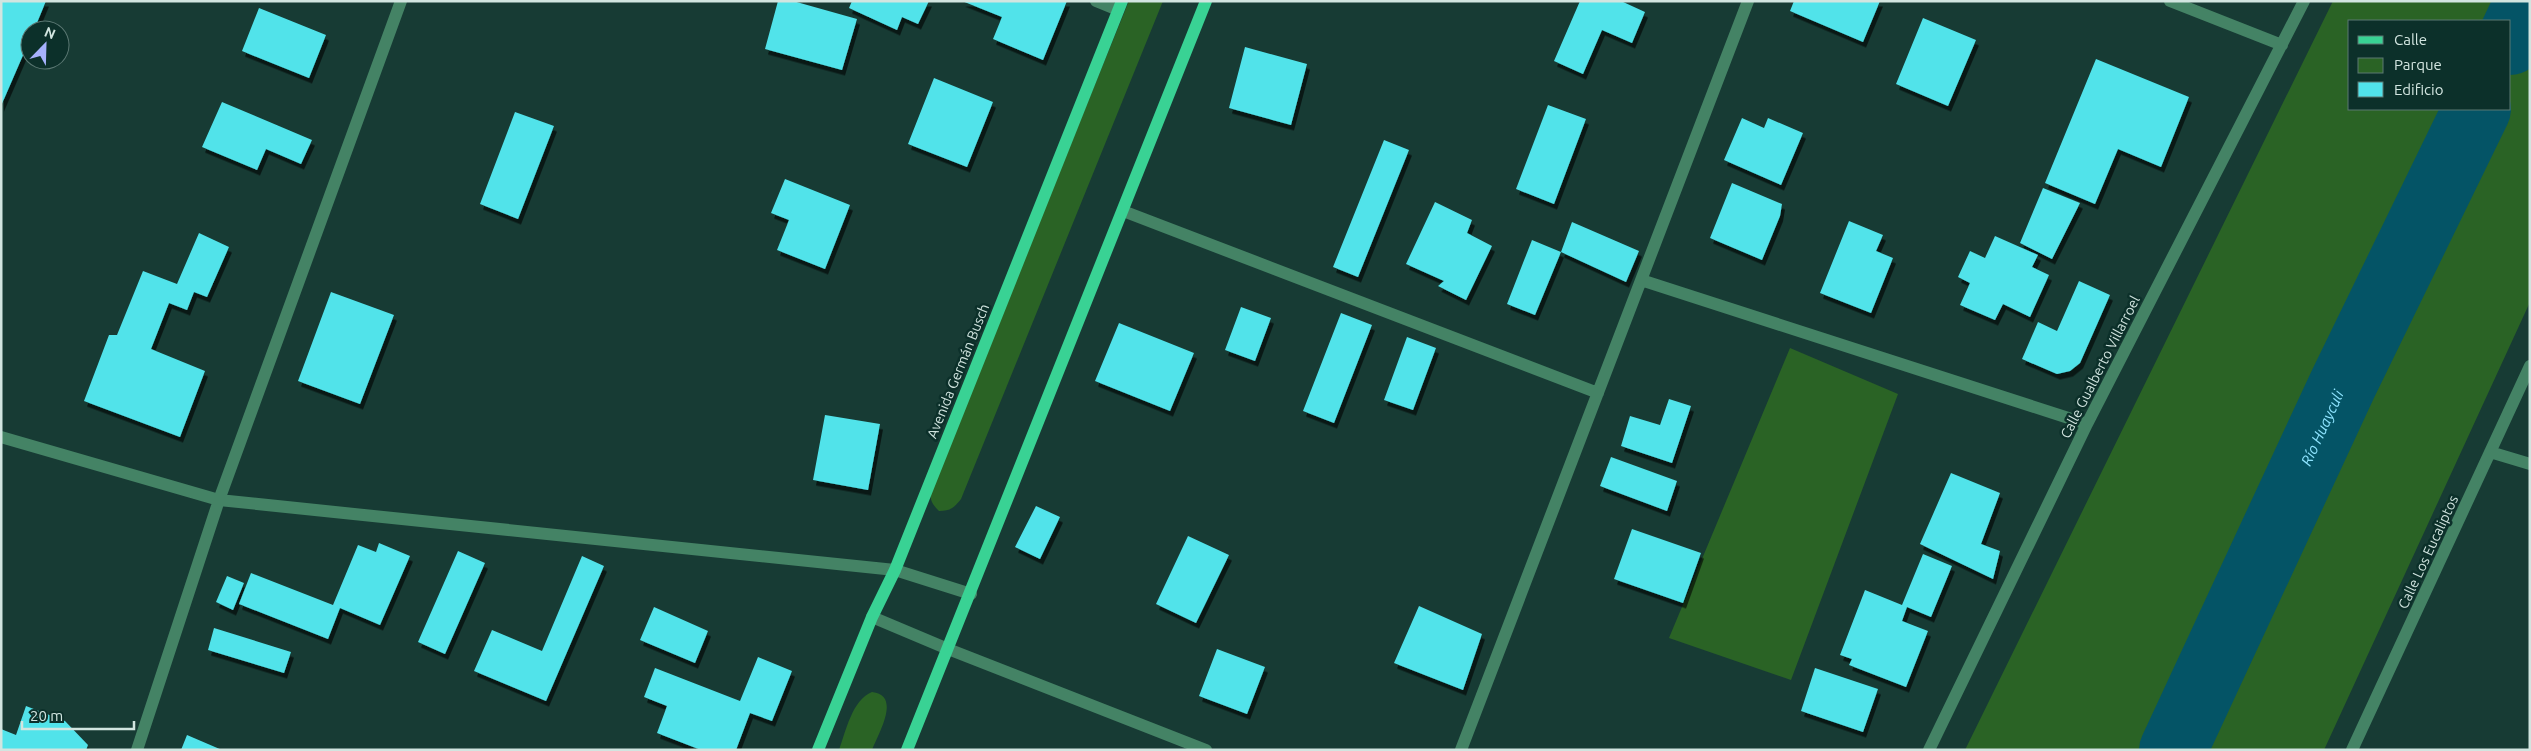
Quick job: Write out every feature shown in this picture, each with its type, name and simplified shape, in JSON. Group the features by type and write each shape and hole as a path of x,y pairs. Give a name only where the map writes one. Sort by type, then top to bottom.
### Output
{"main road":[{"path":"907,750 971,594 1206,1"},
{"name":"Avenida Germán Busch","path":"818,750 872,617 895,570 1120,6"}],"street":[{"path":"137,750 219,500 401,1"},
{"path":"1096,1 1120,6"},
{"path":"1461,750 1748,1"},
{"path":"2170,1 2282,45"},
{"name":"Calle Gualberto Villarroel","path":"1929,750 2087,424 2304,1"},
{"path":"1123,212 1598,393"},
{"path":"1641,280 2087,424"},
{"name":"Calle Los Eucaliptos","path":"2352,750 2530,366"},
{"path":"1,437 219,500 895,570 971,594"},
{"path":"2490,452 2530,464"},
{"path":"872,617 948,649 1206,750"}],"green space":[{"path":"1129,1 1163,1 961,499 952,508 939,511 931,500 931,487"},
{"path":"2333,1 2530,1 2530,302 2324,750 1965,750"},
{"path":"1790,348 1898,394 1791,680 1669,638"},
{"path":"872,692 881,695 886,700 887,707 883,725 872,750 839,750 847,725 855,709 865,696"}],"building":[{"path":"1,1 46,1 38,20 20,20 20,62 1,106"},
{"path":"778,1 793,1 857,19 842,70 765,49"},
{"path":"852,1 929,1 918,24 902,17 897,30 849,8"},
{"path":"962,1 1067,1 1043,60 993,39 1002,17"},
{"path":"1580,1 1621,1 1645,12 1632,43 1602,30 1583,74 1554,61"},
{"path":"1794,1 1880,1 1863,42 1790,11"},
{"path":"259,8 326,35 309,78 242,51"},
{"path":"1923,18 1976,40 1948,106 1896,84"},
{"path":"1245,47 1307,64 1291,125 1229,108"},
{"path":"2096,59 2189,97 2161,167 2118,149 2095,204 2045,183"},
{"path":"934,78 993,102 967,167 908,144"},
{"path":"222,102 312,140 301,164 266,149 257,170 202,147"},
{"path":"1548,105 1586,119 1554,204 1516,189"},
{"path":"515,112 554,126 518,219 480,204"},
{"path":"1742,118 1764,128 1768,118 1803,133 1781,185 1724,160"},
{"path":"1384,140 1409,150 1358,277 1333,267"},
{"path":"785,179 850,205 825,269 777,250 789,220 771,213"},
{"path":"1732,183 1782,204 1780,216 1762,260 1710,238"},
{"path":"2043,188 2080,203 2052,259 2020,243"},
{"path":"1435,202 1472,220 1467,233 1492,246 1466,300 1438,286 1444,281 1406,264"},
{"path":"1849,221 1883,235 1876,251 1893,258 1871,313 1820,293"},
{"path":"1572,222 1639,251 1626,282 1561,252"},
{"path":"199,233 229,247 207,297 194,292 187,310 169,303 151,349 205,371 180,437 84,401 109,335 117,335 143,271 177,284"},
{"path":"1995,236 2038,255 2032,267 2049,275 2030,317 2003,304 1995,320 1960,305 1970,283 1958,277 1970,251 1985,258"},
{"path":"1532,240 1561,252 1535,315 1507,304"},
{"path":"2079,281 2110,295 2080,363 2070,371 2057,374 2022,359 2038,322 2057,331"},
{"path":"331,292 394,315 360,404 298,381"},
{"path":"1241,307 1271,318 1255,361 1225,350"},
{"path":"1341,313 1372,325 1334,423 1303,411"},
{"path":"1119,323 1194,353 1170,411 1095,381"},
{"path":"1407,337 1436,348 1413,410 1384,400"},
{"path":"1669,399 1691,406 1672,463 1621,446 1630,416 1660,425"},
{"path":"825,415 880,424 868,490 813,480"},
{"path":"1611,457 1677,481 1667,511 1600,486"},
{"path":"1951,473 2000,493 1981,544 2000,551 1993,579 1920,544"},
{"path":"1036,506 1060,517 1040,559 1015,547"},
{"path":"1632,529 1701,553 1683,603 1614,579"},
{"path":"1188,536 1229,555 1196,623 1156,604"},
{"path":"379,543 410,556 380,625 340,608 328,639 239,604 251,573 333,605 358,545 376,552"},
{"path":"458,551 485,563 445,654 418,642"},
{"path":"1923,554 1952,566 1931,617 1907,607 1902,621 1928,631 1906,687 1849,665 1852,659 1840,655 1865,590 1902,605"},
{"path":"582,556 604,566 546,701 474,671 492,630 542,651"},
{"path":"227,576 244,583 233,610 216,602"},
{"path":"1419,606 1482,634 1463,690 1394,663"},
{"path":"654,607 708,631 695,663 640,640"},
{"path":"214,628 291,652 284,673 208,650"},
{"path":"1217,649 1265,667 1247,714 1199,696"},
{"path":"758,657 792,671 772,721 750,713 736,750 701,750 657,733 667,706 644,697 655,668 740,701"},
{"path":"1815,668 1878,689 1863,732 1801,711"},
{"path":"26,706 65,721 88,745 86,750 1,750 1,729 16,735"},
{"path":"187,735 222,750 181,750"}],"waterway":[{"name":"Río Huayculi","path":"2511,39 2529,1"},
{"name":"Río Huayculi","path":"2173,750 2343,384 2477,110"}]}
